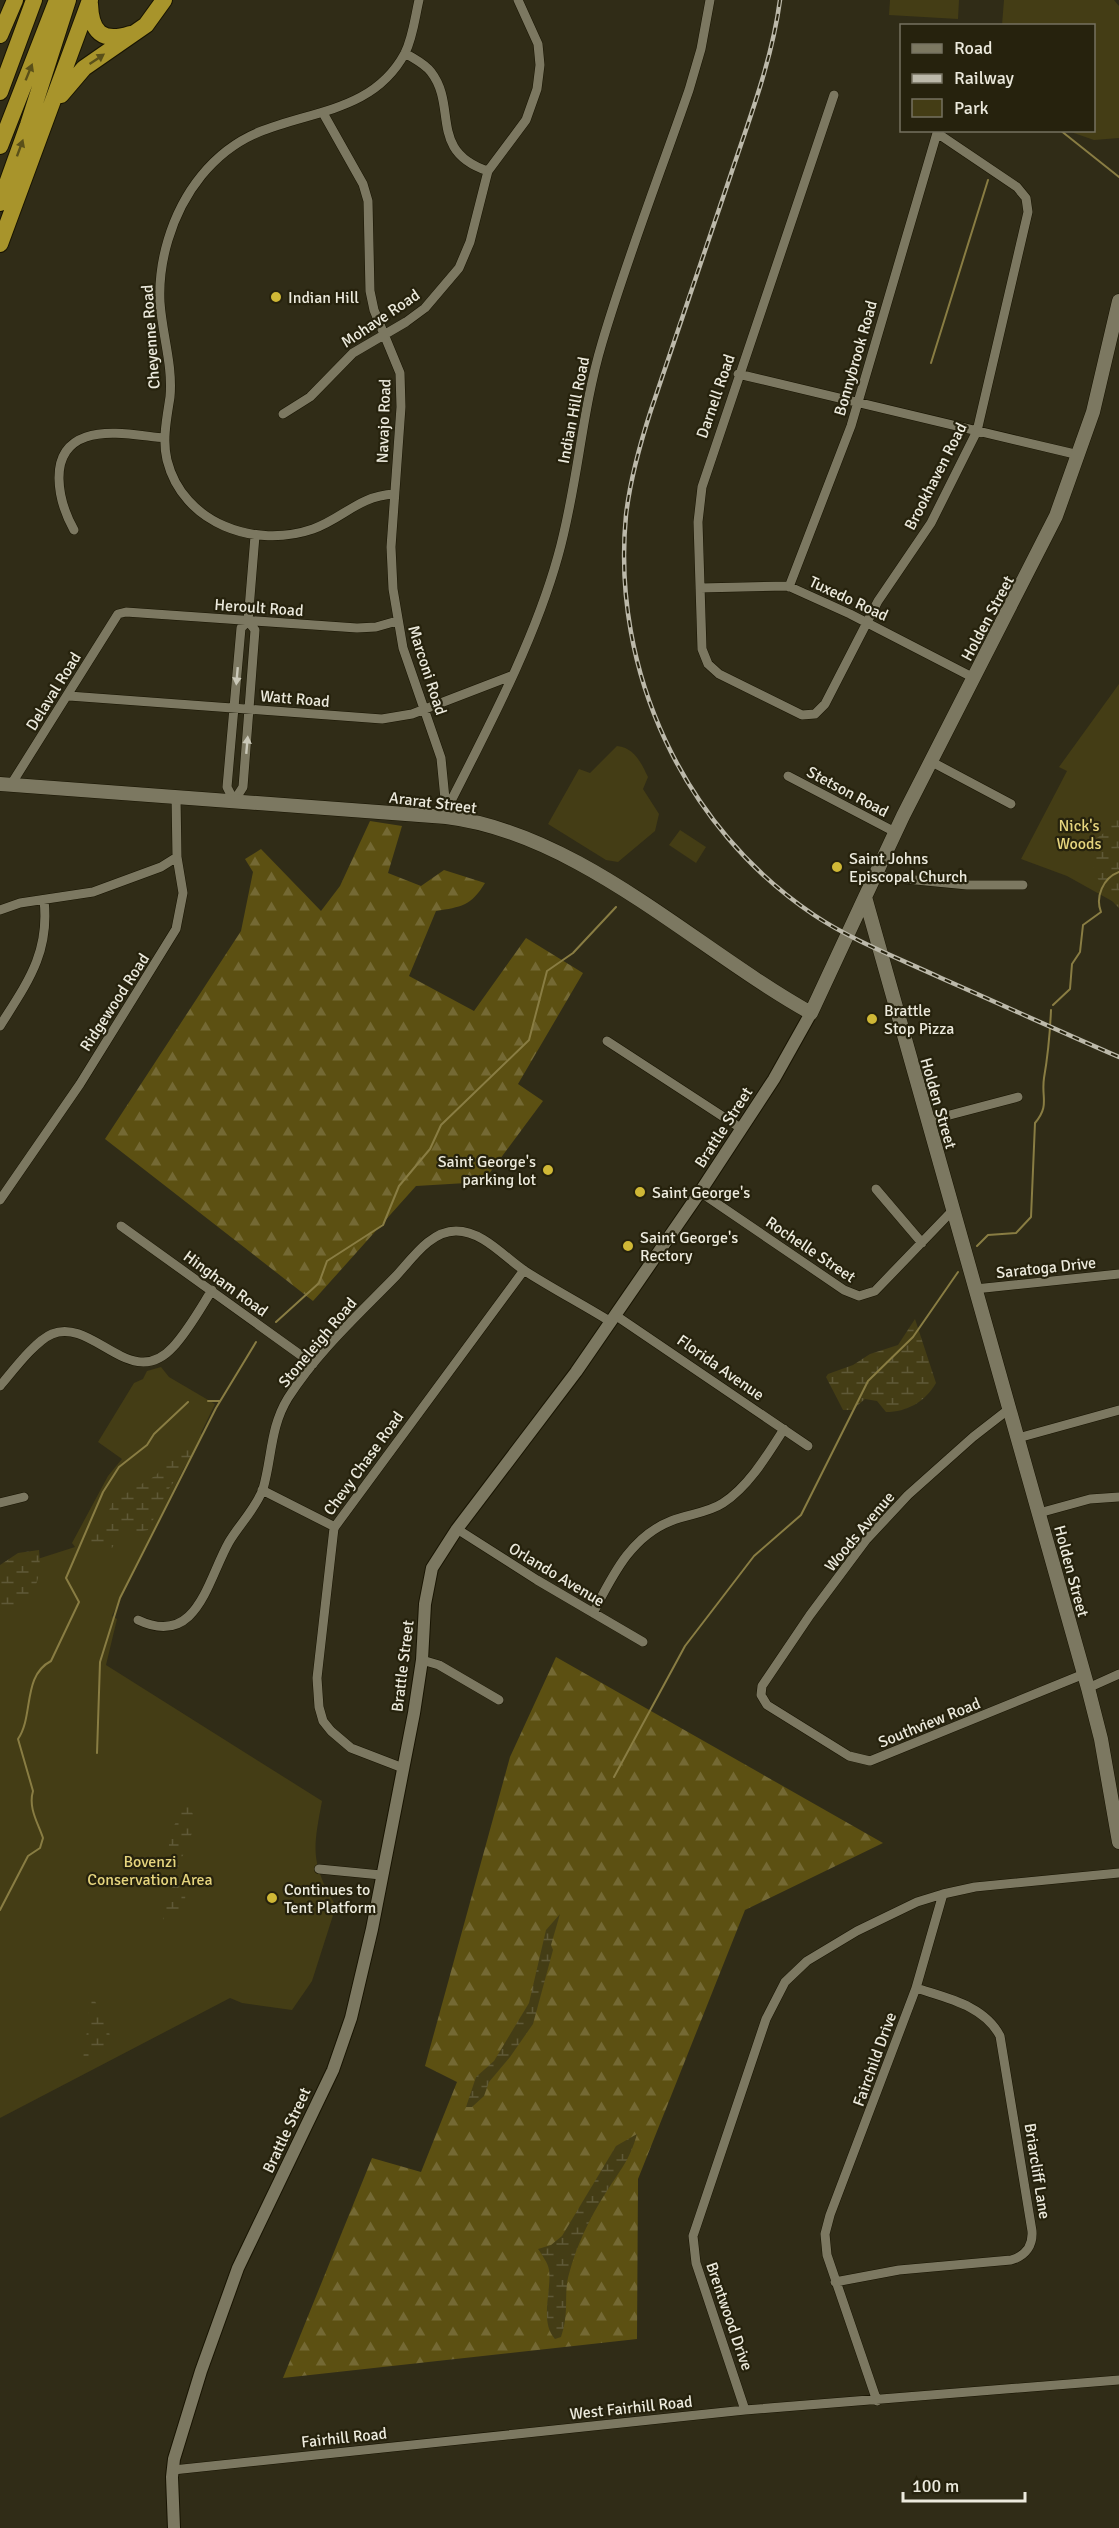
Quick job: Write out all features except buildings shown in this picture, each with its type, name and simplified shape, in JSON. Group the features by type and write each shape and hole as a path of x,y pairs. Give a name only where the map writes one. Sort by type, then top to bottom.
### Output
{"highway":[{"path":"0,35 15,0"},
{"path":"0,92 34,0"},
{"path":"0,146 57,0"},
{"path":"0,203 68,0"},
{"path":"90,0 91,21 102,34 118,37 142,28"},
{"path":"0,244 90,0"},
{"path":"46,119 78,73 142,28 157,12 164,0"}],"main road":[{"name":"Holden Street","path":"1119,301 1098,391 1079,455 1041,549 895,832 865,897 1088,1688 1101,1738 1119,1842"},
{"name":"Ararat Street","path":"6,783 446,817 506,830 571,859 811,1013"},
{"name":"Brattle Street","path":"811,1013 865,897"},
{"path":"849,929 865,928 878,941"}],"street":[{"name":"Cheyenne Road","path":"394,494 367,498 324,525 279,537 255,536 220,525 191,503 171,472 167,460 165,438 171,383 160,285 167,244 179,213 201,174 234,145 260,132 350,104 373,91 405,53 419,0"},
{"name":"Mohave Road","path":"283,414 310,397 353,352 386,335 432,302 459,268 470,242 488,171 526,120 539,82 538,44 518,0"},
{"name":"Indian Hill Road","path":"446,817 451,801 511,676 540,609 558,556 572,498 588,399 602,343 689,90 701,49 710,0"},
{"path":"405,53 421,63 435,78 449,135 459,153 475,167 488,171"},
{"name":"Darnell Road","path":"753,691 718,674 706,660 701,638 698,522 701,492 738,374 834,95"},
{"name":"Navajo Road","path":"323,113 354,167 368,201 370,291 374,310 400,373 401,390 394,494"},
{"name":"Bonnybrook Road","path":"789,587 858,403 937,134"},
{"name":"Brookhaven Road","path":"753,691 802,715 817,713 827,701 890,581 931,523 977,430 1028,207 1024,194 1017,187 937,134"},
{"path":"738,374 1079,455"},
{"path":"74,530 66,513 58,479 60,467 69,449 77,441 97,435 165,438"},
{"name":"Marconi Road","path":"394,494 391,560 397,621 406,660 443,768 446,817"},
{"path":"234,801 227,787 241,628 248,621 255,536"},
{"name":"Tuxedo Road","path":"700,588 789,587 867,622 974,678"},
{"name":"Heroult Road","path":"118,614 126,612 357,628 376,627 397,621"},
{"name":"Delaval Road","path":"6,783 69,696 118,614"},
{"path":"234,801 243,787 250,710 255,630 248,621"},
{"name":"Watt Road","path":"69,696 382,719 405,716 511,676"},
{"path":"932,762 1011,804"},
{"name":"Stetson Road","path":"788,776 895,832"},
{"name":"Ridgewood Road","path":"0,1200 80,1084 176,929 183,893 177,856 176,796"},
{"path":"0,910 20,903 110,886 161,867 177,856"},
{"path":"875,873 885,877 955,885 1023,885"},
{"path":"0,1026 28,982 42,948 46,930 44,900"},
{"name":"Brattle Street","path":"174,2528 173,2469 195,2389 238,2268 302,2136 345,2036 372,1929 403,1768 422,1660 425,1604 432,1568 457,1529 576,1372 700,1192 784,1062 811,1013"},
{"path":"607,1041 742,1129"},
{"path":"927,1121 1018,1097"},
{"path":"876,1189 922,1243"},
{"name":"Rochelle Street","path":"700,1192 854,1295 865,1296 875,1291 953,1210"},
{"name":"Hingham Road","path":"121,1226 314,1364"},
{"name":"Stoneleigh Road","path":"138,1620 152,1627 167,1628 190,1616 208,1588 231,1540 262,1490 279,1416 289,1396 314,1364 420,1250 440,1234 456,1231 472,1234 486,1241 524,1270 613,1318"},
{"name":"Chevy Chase Road","path":"403,1768 351,1748 323,1721 319,1707 317,1678 335,1527 524,1270"},
{"name":"Saratoga Drive","path":"975,1289 1119,1274"},
{"path":"0,1386 50,1334 64,1331 80,1333 115,1355 126,1359 141,1362 156,1359 172,1348 212,1290"},
{"name":"Florida Avenue","path":"613,1318 808,1446"},
{"name":"Woods Avenue","path":"762,1696 762,1686 787,1647 887,1516 973,1437 1009,1409"},
{"path":"1018,1438 1119,1410"},
{"path":"593,1613 616,1571 637,1542 664,1524 723,1503 761,1463 784,1429"},
{"path":"262,1490 335,1527"},
{"path":"0,1503 24,1497"},
{"path":"1039,1513 1090,1499 1119,1497"},
{"name":"Orlando Avenue","path":"457,1529 643,1642"},
{"path":"422,1660 439,1665 499,1700"},
{"name":"Southview Road","path":"762,1696 767,1705 849,1756 870,1761 1084,1674"},
{"path":"1088,1688 1119,1674"},
{"path":"319,1869 381,1875"},
{"path":"943,1894 975,1887 1119,1873"},
{"name":"Fairchild Drive","path":"877,2401 835,2282 825,2244 830,2215 916,1988 943,1894"},
{"name":"Brentwood Drive","path":"745,2410 696,2263 693,2236 766,2019 785,1982 807,1961 898,1910 943,1894"},
{"name":"Briarcliff Lane","path":"835,2282 899,2270 1011,2260 1025,2253 1031,2243 1030,2219 1000,2036 990,2021 977,2011 916,1988"},
{"path":"745,2410 1119,2380"},
{"name":"West Fairhill Road","path":"519,2434 745,2410"},
{"name":"Fairhill Road","path":"173,2469 519,2434"}],"green space":[{"path":"890,0 959,0 958,19 889,15"},
{"path":"1004,0 1114,0 1119,6 1119,138 1094,140 1071,132 1095,132 1095,24 1002,24"},
{"name":"Nick's Woods","path":"1119,684 1119,905 1067,876 1021,859 1067,771 1059,767"},
{"path":"617,746 633,753 640,762 648,777 643,789 659,814 655,831 618,862 606,860 548,824 579,769 590,773"},
{"path":"1119,809 1119,908 1107,894 1094,870 1090,843 1108,830"},
{"path":"370,821 402,826 388,873 421,886 444,870 485,883 475,897 465,904 436,911 409,976 474,1011 526,938 583,973 518,1084 543,1101 483,1182 416,1186 313,1301 105,1139 241,931 253,872 245,859 261,849 321,911 340,886"},
{"path":"680,830 706,847 696,863 669,845"},
{"path":"915,1319 936,1383 932,1390 915,1405 894,1412 886,1412 877,1401 865,1399 852,1410 843,1410 826,1377 828,1374 853,1365 870,1354 898,1345"},
{"name":"Bovenzi Conservation Area","path":"161,1367 169,1377 215,1404 112,1616 117,1619 106,1665 322,1801 316,1855 322,1878 336,1906 312,1981 292,2010 242,2003 230,1998 0,2118 0,1571 75,1547 72,1543 108,1476 122,1459 98,1442 134,1383 143,1379 147,1371"},
{"path":"200,1431 202,1435 192,1456 168,1490 148,1530 120,1535 112,1548 94,1546 90,1542 90,1537 102,1527 113,1501 155,1476"},
{"path":"39,1550 39,1576 32,1593 0,1623 0,1565 18,1553"},
{"path":"556,1657 883,1843 745,1910 638,2179 637,2339 283,2378 372,2158 421,2172 457,2082 425,2066 510,1757"},
{"path":"184,1799 188,1801 196,1823 181,1860 186,1883 185,1901 167,1926 163,1919 163,1908 173,1880 169,1873 169,1835"},
{"path":"560,1914 533,2024 489,2082 484,2096 472,2107 466,2107 476,2077 494,2061 529,2003 546,1930"},
{"path":"88,1993 96,2002 110,2039 106,2051 101,2056 82,2067 89,2016"},
{"path":"637,2134 627,2159 594,2212 580,2243 567,2282 564,2328 561,2337 555,2339 550,2332 547,2315 549,2270 538,2249 551,2245 562,2236 616,2146"}],"waterway":[{"path":"1063,132 1119,177"},
{"path":"931,363 988,180"},
{"path":"1053,1005 1070,989 1072,964 1080,952 1083,925 1101,912 1099,900 1102,889 1105,883 1119,872"},
{"path":"276,1322 319,1283 327,1261 383,1225 399,1186 430,1149 441,1125 529,1040 547,971 573,953 616,907"},
{"path":"977,1246 988,1235 1016,1233 1031,1217 1035,1123 1044,1106 1043,1085 1051,1010"},
{"path":"614,1777 685,1646 754,1556 801,1515 868,1381 913,1337 958,1272"},
{"path":"97,1753 100,1662 120,1598 216,1408 256,1342"},
{"path":"208,1401 220,1401"},
{"path":"0,1910 28,1856 40,1848 43,1838 36,1821 32,1803 33,1791 18,1739 23,1730 36,1676 51,1661 79,1602 66,1578 103,1492 119,1467 147,1445 154,1434 188,1402"}],"railway":[{"path":"780,0 772,44 760,88 651,410 630,489 626,515 624,573 631,631 645,687 666,741 693,791 728,838 768,879 814,915 860,941 1119,1057"}],"place":[{"name":"Indian Hill","path":"276,297"},
{"name":"Saint Johns Episcopal Church","path":"837,867"},
{"name":"Brattle Stop Pizza","path":"872,1019"},
{"name":"Saint George's parking lot","path":"548,1170"},
{"name":"Saint George's","path":"640,1192"},
{"name":"Saint George's Rectory","path":"628,1246"},
{"name":"Continues to Tent Platform","path":"272,1898"}]}
